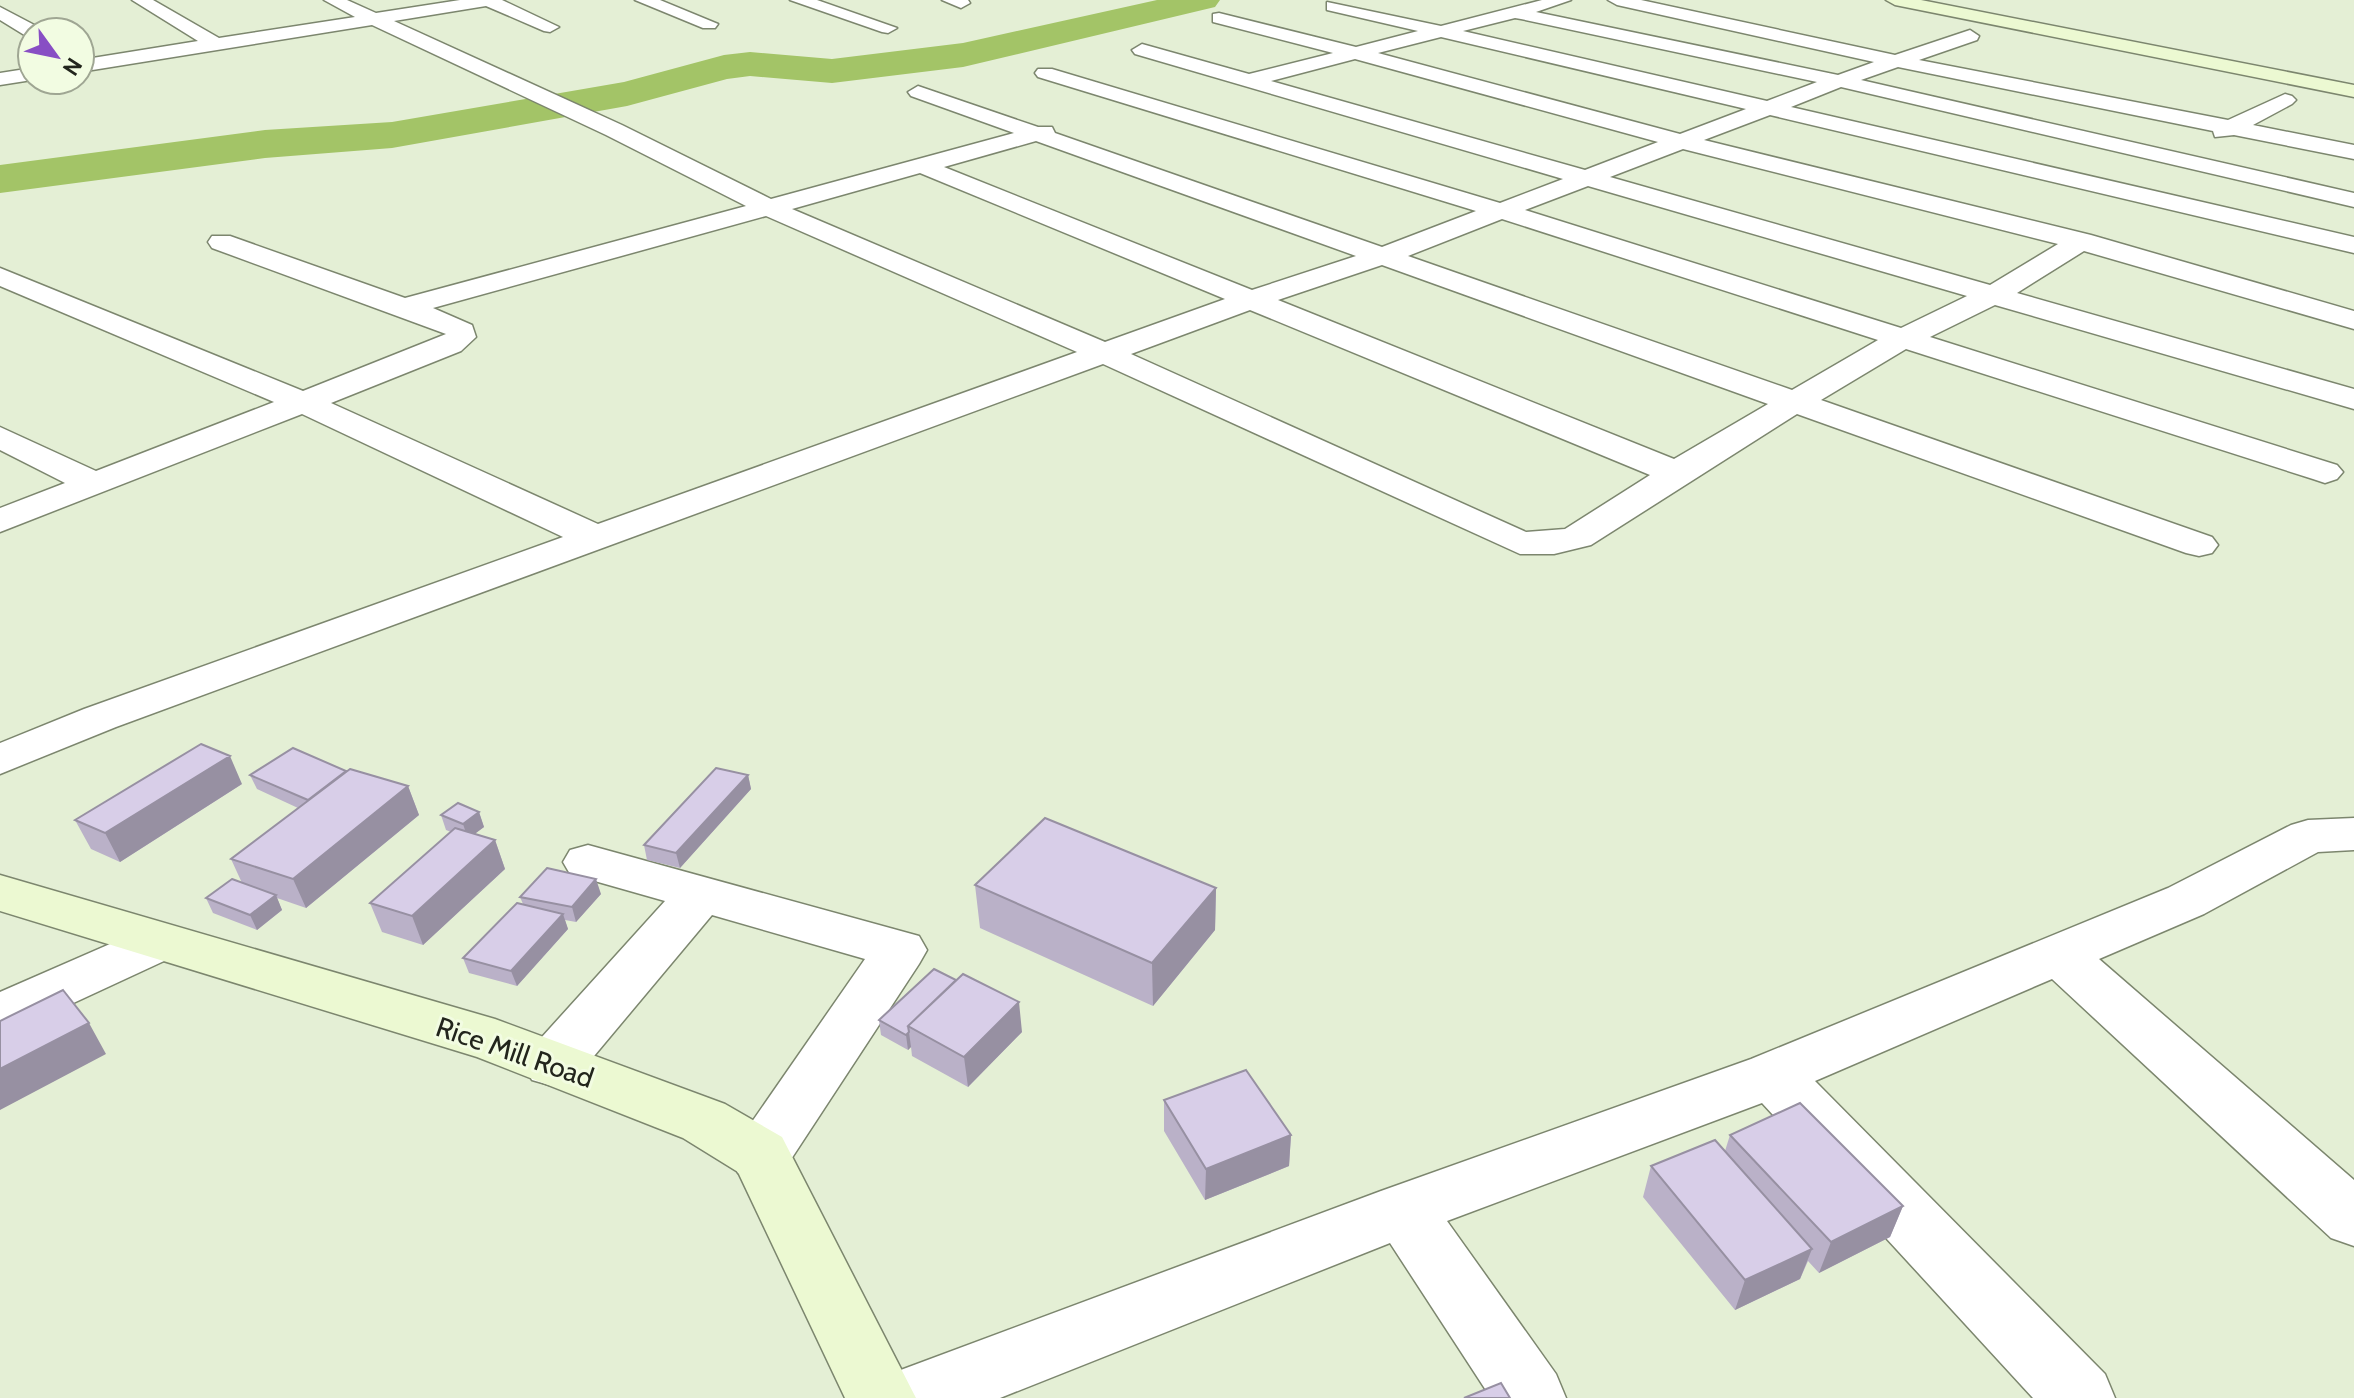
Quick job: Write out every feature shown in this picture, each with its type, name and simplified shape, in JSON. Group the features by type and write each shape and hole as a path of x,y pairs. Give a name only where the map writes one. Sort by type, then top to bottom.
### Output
{"street":[{"path":"141,0 216,44"},
{"path":"333,0 614,130 769,208 1106,354 1520,543 1554,543 1578,537 1677,473 1900,340 1995,294 2123,190 2173,158 2285,100"},
{"path":"96,62 489,0 550,27"},
{"path":"644,0 709,24"},
{"path":"799,0 888,28"},
{"path":"1109,116 1562,0"},
{"path":"1617,0 1900,62 2354,152"},
{"path":"1895,0 2354,91"},
{"path":"1928,0 2354,83"},
{"path":"0,5 22,2"},
{"path":"1333,6 2354,245"},
{"path":"1514,12 1839,81 2354,200"},
{"path":"1219,18 1359,52 1685,142 2045,230 2079,223 2354,320"},
{"path":"0,760 100,718 1253,299 1386,255 1839,81 1970,36"},
{"path":"1142,50 2354,399"},
{"path":"1045,73 1501,211 1900,340 2325,472"},
{"path":"918,92 1386,255 1793,404 2199,545"},
{"path":"405,307 1082,123"},
{"path":"922,166 1677,473"},
{"path":"0,521 450,345 461,337 461,331 452,325 221,242"},
{"path":"0,276 304,403 599,539"},
{"path":"0,437 94,484"},
{"path":"915,1398 1403,1210 1772,1075 2186,901 2308,836 2354,834"},
{"path":"588,862 699,896 900,950 760,1155 881,1398"},
{"name":"Rice Mill Road","path":"0,893 495,1041 704,1121 760,1155"},
{"path":"553,1064 699,896"},
{"path":"0,1016 158,942"},
{"path":"2059,954 2354,1219"},
{"path":"1772,1075 2080,1398"},
{"path":"1403,1210 1531,1398"}],"building":[{"path":"201,744 230,756 105,833 75,820"},
{"path":"293,748 346,771 308,800 250,775"},
{"path":"716,768 748,775 676,853 644,845"},
{"path":"350,769 408,786 293,879 231,859"},
{"path":"458,803 479,812 463,824 441,815"},
{"path":"1045,818 1216,888 1152,963 975,885"},
{"path":"455,828 495,840 412,916 370,903"},
{"path":"547,868 596,879 572,907 520,897"},
{"path":"232,879 276,895 250,915 206,898"},
{"path":"517,903 563,914 511,971 463,958"},
{"path":"934,969 956,980 908,1026 906,1035 879,1020"},
{"path":"963,974 1019,1002 964,1057 908,1026"},
{"path":"63,990 89,1023 0,1069 0,1021"},
{"path":"1246,1070 1291,1135 1206,1169 1164,1100"},
{"path":"1800,1103 1903,1206 1831,1242 1730,1135"},
{"path":"1715,1140 1812,1249 1745,1280 1651,1166"},
{"path":"1501,1383 1510,1398 1464,1398"}],"waterway":[{"path":"0,179 265,144 392,135 627,94 724,67 750,64 832,71 963,55 1203,0"}]}
